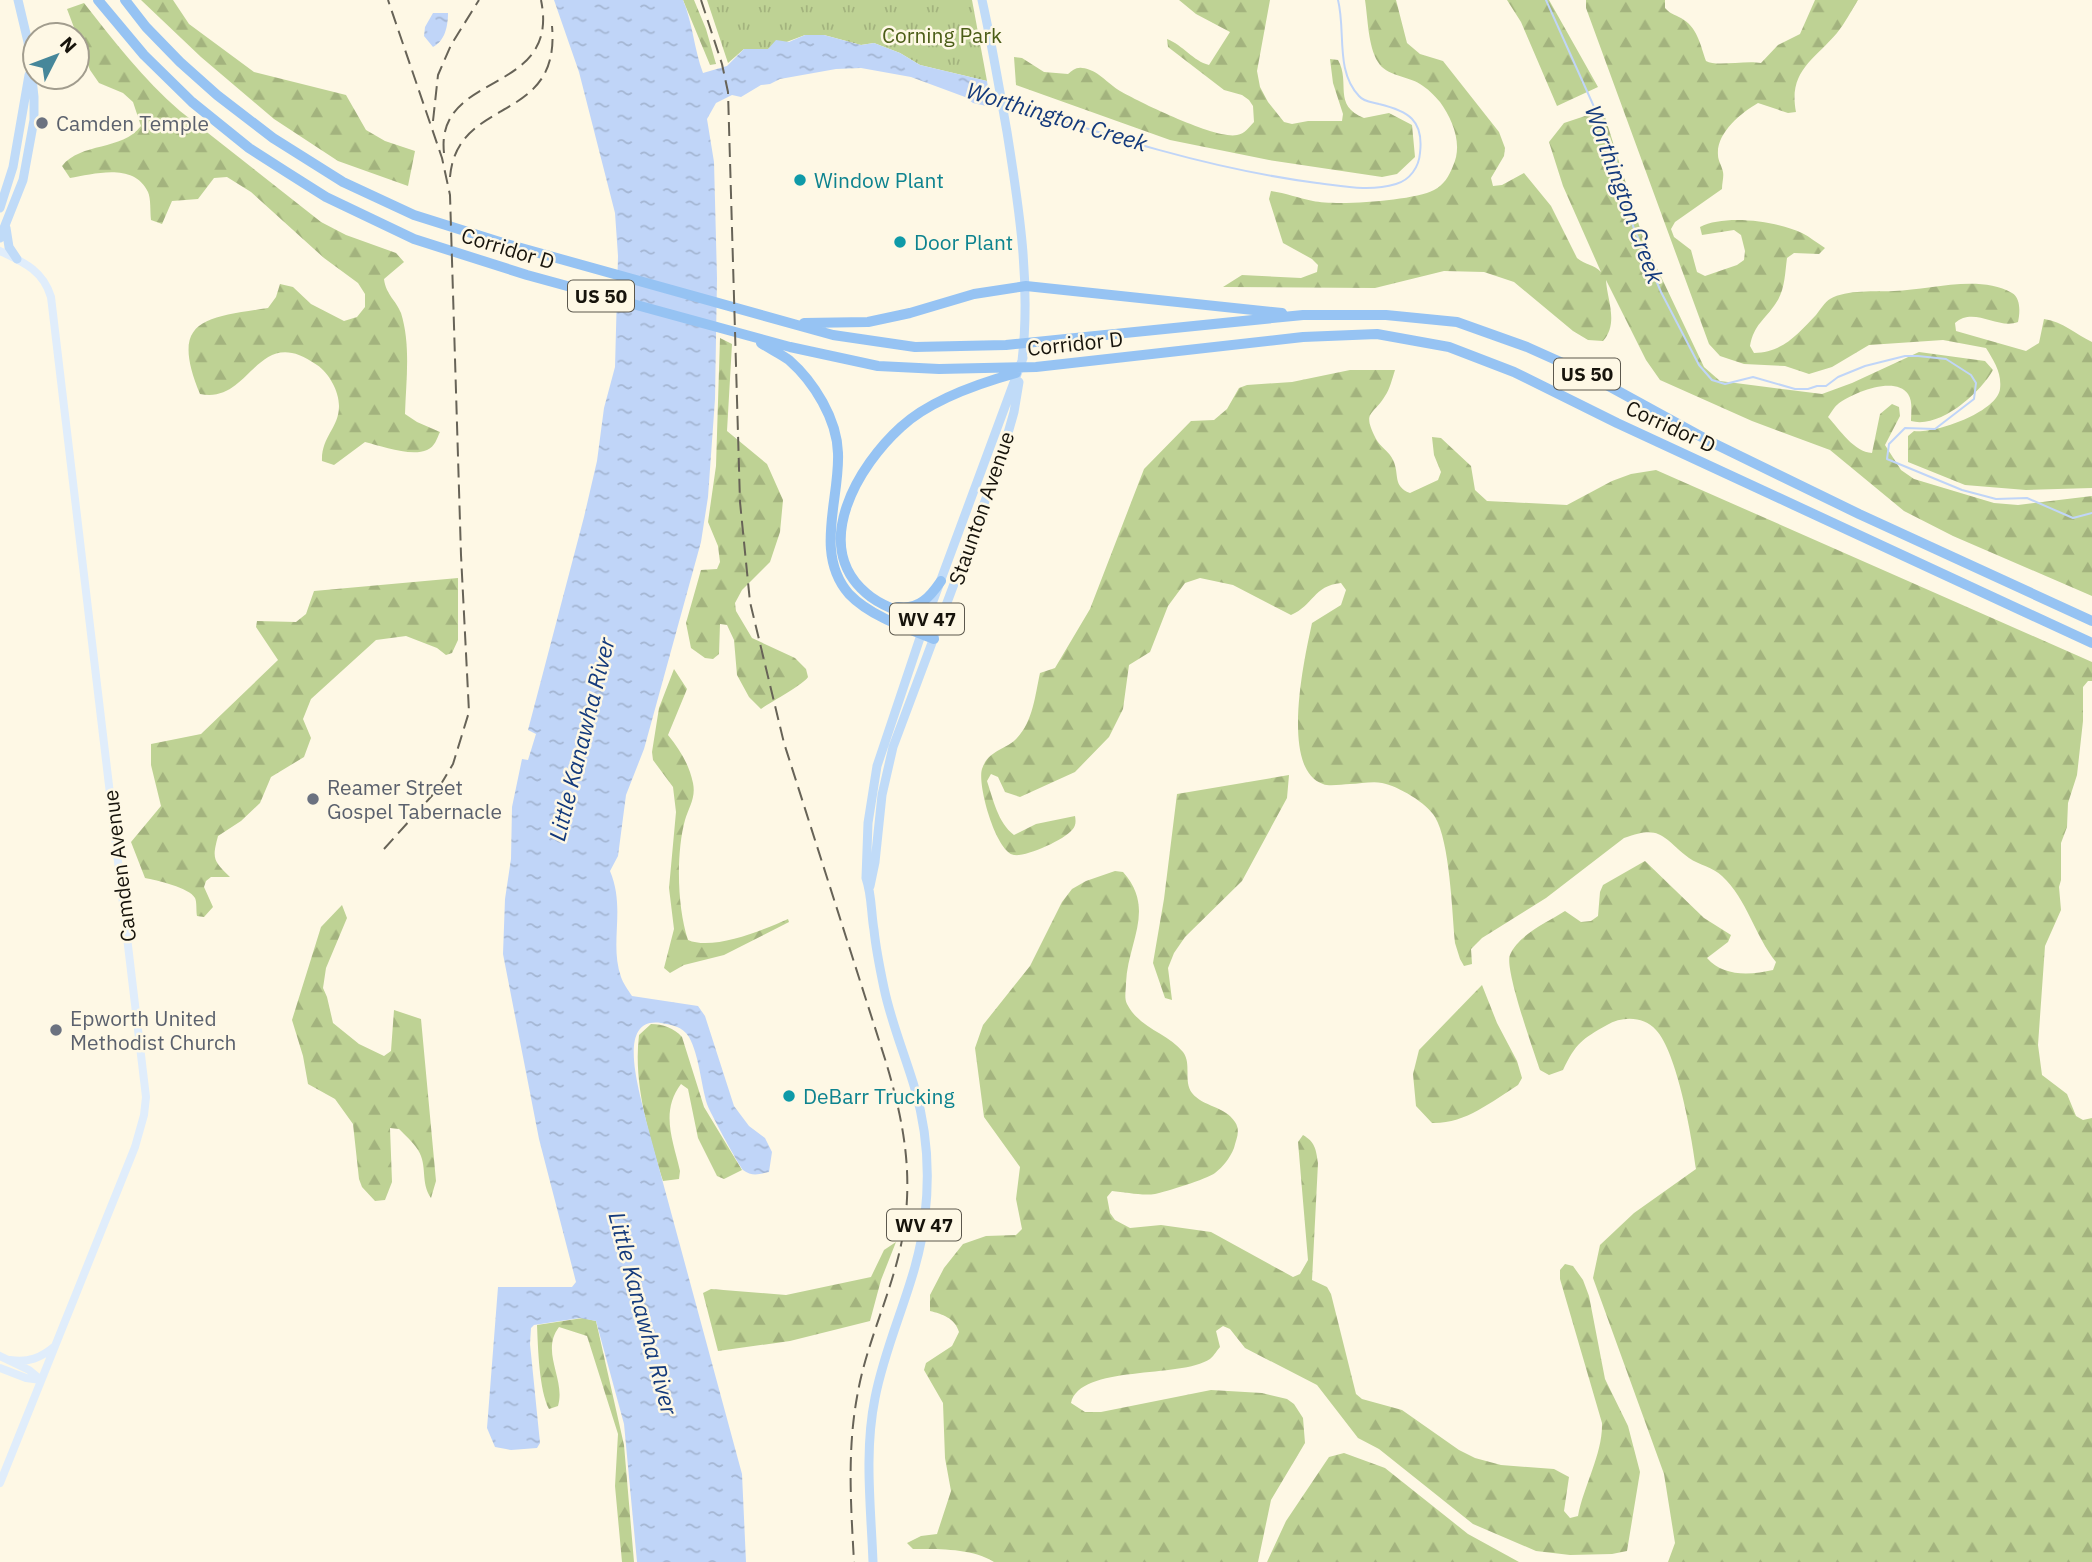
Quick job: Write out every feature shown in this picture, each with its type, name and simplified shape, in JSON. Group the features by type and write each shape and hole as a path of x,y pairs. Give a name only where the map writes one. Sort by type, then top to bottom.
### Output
{"highway":[{"name":"Corridor D","path":"98,0 144,55 192,102 249,148 326,197 414,239 527,275 752,338 878,366 1006,372 1303,337 1377,334 1449,347 1514,372 1630,429 2092,643"},
{"name":"Corridor D","path":"125,0 146,27 180,62 217,95 273,138 343,181 414,215 503,243 833,335 915,347 1006,345 1303,315 1386,315 1457,322 1527,347 1585,373 1711,442 1859,514 2092,621"},
{"path":"790,323 868,322 974,294 1026,286 1303,315"},
{"path":"752,338 789,360 814,389 832,419 838,453 831,527 832,559 840,580 849,593 866,608 934,639"},
{"path":"939,625 874,599 858,584 843,556 841,533 846,506 857,481 877,453 902,426 951,397 1006,372"},
{"path":"885,604 902,608 919,605 933,593 941,581"}],"main road":[{"path":"18,0 23,21"},
{"name":"Staunton Avenue","path":"869,888 875,862 882,795 893,747 1000,461 1014,412 1023,358 1026,286 1014,173 995,56 982,0"},
{"path":"0,208 13,167 27,91"},
{"path":"0,238 20,190 31,143 34,108 32,91"},
{"path":"6,225 7,239 17,259"},
{"name":"Staunton Avenue","path":"869,888 866,878 866,854 871,794 877,766 926,620 979,483 1023,358"},
{"name":"WV 47","path":"869,888 886,997 915,1090 927,1155 921,1246 913,1279 884,1359 870,1429 873,1562"}],"street":[{"name":"Camden Avenue","path":"0,251 40,274 52,303 146,1097 143,1124 135,1147 0,1483"},
{"path":"10,1360 30,1361 55,1345"},
{"path":"0,1356 29,1370 41,1380"},
{"path":"0,1368 26,1378 41,1380"}],"green space":[{"path":"141,0 173,0 189,24 254,72 346,95 366,130 385,141 415,151 408,186 338,161 274,119 201,57"},
{"path":"683,0 694,0 716,64 710,65"},
{"name":"Corning Park","path":"707,0 972,0 987,81 920,65 900,53 874,43 861,45 824,35 805,35 768,49 744,49 728,63"},
{"path":"1179,0 1270,0 1257,71 1260,87 1284,122 1292,124 1342,121 1343,114 1333,83 1330,59 1338,60 1348,107 1364,118 1389,113 1412,125 1415,157 1397,174 1382,177 1269,160 1170,140 1016,85 1014,57 1022,58 1044,72 1068,74 1078,68 1087,69 1120,91 1178,119 1213,132 1227,135 1242,133 1254,122 1253,106 1249,100 1224,90 1168,47 1167,39 1209,65 1230,32 1196,14"},
{"path":"1365,0 1396,0 1407,43 1420,54 1443,61 1499,132 1505,148 1504,156 1491,178 1493,186 1502,185 1524,173 1551,206 1577,258 1601,272 1563,186 1549,142 1564,123 1600,111 1605,117 1644,241 1704,367 1720,381 1822,394 1919,352 1985,361 1993,370 1979,389 1958,407 1934,420 1911,421 1910,397 1894,386 1873,388 1853,395 1837,405 1828,417 1853,445 1872,453 1880,414 1892,404 1899,407 1900,416 1885,445 1901,470 1914,479 1994,503 2018,505 2092,496 2092,596 1953,536 1904,511 1830,450 1752,421 1660,380 1646,360 1606,280 1611,319 1608,334 1603,341 1588,340 1573,331 1514,282 1484,272 1444,271 1375,288 1223,287 1242,275 1301,278 1317,272 1318,265 1312,259 1283,243 1269,199 1271,191 1313,201 1374,202 1424,194 1443,183 1450,173 1456,158 1457,141 1449,117 1440,102 1425,88 1415,81 1386,70 1378,62 1370,40"},
{"path":"1507,0 1549,0 1598,87 1557,106 1521,22"},
{"path":"1586,0 1665,0 1667,10 1693,28 1706,61 1761,63 1778,45 1800,34 1815,0 1858,0 1837,33 1799,76 1795,98 1796,112 1788,113 1758,103 1737,118 1725,132 1718,147 1723,174 1722,189 1675,222 1671,229 1674,237 1691,250 1697,272 1705,276 1744,260 1741,235 1734,230 1702,235 1700,227 1711,223 1737,220 1779,225 1802,233 1825,248 1819,254 1794,253 1787,258 1779,298 1757,327 1752,339 1750,346 1754,353 1773,350 1789,341 1828,300 1845,294 1954,284 1999,287 2012,293 2018,302 2018,322 2010,324 1978,317 1962,318 1955,323 1956,331 2026,351 2039,343 2044,319 2063,325 2092,342 2092,488 2026,490 1965,485 1908,462 1908,436 1914,431 1936,429 1964,420 1996,398 2000,389 1999,372 1986,348 1943,340 1869,345 1832,367 1809,374 1785,366 1744,364 1720,356 1709,344 1586,8"},
{"path":"84,3 141,73 166,99 321,222 346,235 396,253 404,262 384,279 399,308 404,325 407,363 405,414 440,432 430,449 405,452 365,442 334,465 322,461 324,445 338,414 337,394 321,368 297,354 280,353 267,358 232,388 217,394 200,394 191,369 189,350 191,336 198,327 226,315 268,308 276,297 280,284 293,287 311,304 344,321 357,317 365,307 365,294 358,283 324,258 251,192 227,177 214,178 198,199 172,201 162,224 151,220 148,192 142,183 133,177 113,172 70,178 62,166 70,158 123,139 141,126 133,102 123,93 99,83 91,71 91,21 72,21 67,9"},
{"path":"720,338 732,344 727,431 767,464 783,500 780,532 770,562 742,590 735,603 736,611 752,638 795,658 806,669 808,677 761,709 749,697 737,675 734,640 727,625 720,624 719,654 713,659 705,658 691,648 686,623 701,570 717,569 720,562 718,546 708,522 716,466"},
{"path":"1350,370 1395,370 1387,393 1369,419 1378,442 1393,460 1401,487 1410,493 1438,480 1441,472 1434,455 1432,437 1441,438 1471,466 1475,490 1487,501 1567,505 1612,481 1631,474 1656,470 2092,662 2092,681 2088,681 2083,687 2083,721 2077,775 2068,803 2067,827 2061,843 2061,910 2045,946 2038,1045 2042,1075 2067,1094 2076,1116 2083,1120 2092,1118 2092,1562 1668,1562 1675,1543 1664,1474 1593,1278 1600,1245 1634,1213 1696,1169 1677,1075 1664,1041 1656,1030 1645,1022 1633,1019 1619,1020 1591,1034 1576,1048 1563,1070 1549,1075 1540,1070 1515,992 1510,955 1527,935 1565,911 1581,922 1591,921 1598,916 1603,885 1645,861 1704,918 1731,935 1728,942 1707,958 1714,964 1721,969 1738,973 1756,973 1773,970 1776,962 1745,906 1722,876 1689,858 1660,835 1646,832 1624,838 1546,898 1482,938 1471,949 1472,964 1464,966 1455,943 1450,878 1444,843 1435,817 1412,796 1382,783 1323,784 1310,774 1302,757 1298,735 1298,710 1312,623 1341,605 1346,590 1341,583 1325,588 1291,615 1233,585 1200,578 1185,583 1168,606 1150,652 1129,665 1123,709 1109,737 1075,772 1020,797 1005,792 998,777 991,774 987,781 1000,817 1014,835 1036,824 1075,816 1073,828 1053,843 1020,855 1007,851 1001,843 985,802 982,769 988,758 1013,742 1027,724 1040,673 1055,668 1090,609 1144,469 1191,421 1214,420 1227,409 1239,388 1292,382"},
{"path":"458,578 458,640 452,653 446,655 437,648 406,636 376,640 311,699 303,719 311,738 304,757 271,777 260,803 241,821 218,836 215,859 230,877 211,877 206,881 204,887 213,907 204,917 197,916 196,900 192,894 145,878 131,842 161,806 151,765 151,744 201,734 278,660 256,627 257,621 296,622 306,614 314,591"},
{"path":"674,669 687,689 668,735 686,763 694,788 682,833 679,864 680,896 688,940 698,943 724,941 788,919 789,922 724,955 684,965 670,973 664,968 674,929 669,888 676,812 673,787 653,760 652,752 659,708"},
{"path":"1289,775 1287,798 1242,881 1185,937 1174,953 1168,968 1172,1000 1165,998 1153,963 1177,794"},
{"path":"1115,871 1123,872 1138,899 1138,926 1125,994 1127,1004 1146,1025 1183,1052 1192,1093 1231,1117 1238,1132 1228,1159 1211,1176 1155,1194 1112,1191 1107,1197 1110,1213 1115,1220 1130,1228 1161,1225 1211,1232 1293,1277 1300,1274 1308,1260 1298,1142 1303,1135 1314,1146 1318,1163 1312,1280 1327,1287 1331,1294 1356,1394 1362,1399 1402,1410 1459,1450 1475,1458 1501,1465 1554,1469 1569,1477 1564,1511 1570,1518 1578,1516 1602,1434 1602,1423 1560,1279 1560,1270 1565,1264 1573,1266 1583,1280 1589,1296 1605,1379 1628,1426 1640,1472 1627,1551 1570,1555 1536,1551 1473,1524 1379,1449 1358,1438 1317,1385 1245,1348 1230,1329 1223,1326 1216,1331 1220,1347 1210,1359 1177,1369 1092,1382 1078,1391 1071,1403 1085,1412 1101,1412 1211,1390 1262,1393 1287,1399 1294,1404 1303,1418 1305,1443 1271,1500 1258,1562 994,1562 965,1552 913,1549 907,1543 921,1536 937,1534 951,1491 945,1458 943,1403 924,1370 926,1363 952,1346 959,1332 951,1320 930,1311 930,1295 944,1268 963,1244 986,1236 1016,1235 1022,1229 1016,1199 1020,1167 984,1117 975,1048 983,1025 1030,966 1062,902 1072,889"},
{"path":"342,905 347,918 326,968 323,988 333,1023 359,1044 384,1056 391,1051 394,1010 421,1019 436,1181 431,1198 418,1150 399,1129 390,1128 392,1182 385,1200 375,1201 362,1187 359,1179 353,1124 335,1099 308,1084 292,1020 321,927"},
{"path":"1482,985 1497,1023 1517,1061 1522,1078 1518,1085 1467,1116 1432,1123 1416,1106 1413,1074 1419,1050"},
{"path":"651,1024 668,1027 682,1037 704,1107 742,1170 724,1179 717,1176 698,1138 688,1089 681,1084 671,1105 670,1116 680,1171 679,1179 663,1181 648,1128 638,1072 639,1035"},
{"path":"896,1242 881,1280 870,1321 790,1341 718,1351 703,1293 711,1289 786,1295 871,1277 884,1250"},
{"path":"583,1318 596,1321 624,1445 634,1562 622,1562 615,1486 618,1434 587,1336 559,1327 552,1346 560,1396 558,1406 549,1409 543,1391 537,1325"},
{"path":"1344,1453 1385,1468 1468,1534 1519,1562 1267,1562 1286,1521 1329,1457"}],"water":[{"name":"Little Kanawha River","path":"554,0 683,0 703,73 727,66 744,49 768,49 776,40 789,42 805,35 824,35 861,45 874,43 900,53 920,65 987,81 991,107 973,103 965,97 911,77 861,68 836,69 780,79 761,85 741,97 732,95 716,103 707,119 714,162 717,278 715,399 708,497 701,542 644,749 626,795 618,856 610,871 617,899 616,951 624,984 632,996 698,1006 705,1016 734,1106 749,1126 765,1138 772,1152 769,1172 753,1174 743,1170 707,1104 695,1052 686,1033 677,1027 661,1023 647,1024 638,1032 634,1044 634,1059 646,1120 742,1474 746,1562 637,1562 624,1424 596,1321 580,1318 534,1325 531,1328 530,1344 540,1443 537,1448 511,1450 495,1447 487,1428 498,1287 572,1287 576,1282 539,1139 503,954 505,899 511,859 512,807 522,759 528,760 536,734 528,730 584,517 597,461 604,408 615,367 618,256 615,213 579,72"},
{"path":"433,13 448,13 445,33 433,47 424,36 425,27"}],"waterway":[{"name":"Worthington Creek","path":"1004,101 1120,139 1237,169 1346,187 1376,188 1396,184 1409,176 1418,163 1421,142 1419,132 1406,114 1363,100 1352,86 1344,63 1338,0"},
{"name":"Worthington Creek","path":"1546,0 1613,149 1633,226 1661,292 1699,365 1712,380 1725,384 1753,377 1795,389 1808,389 1826,386 1838,377 1865,366 1905,356 1946,359 1971,375 1976,383 1974,399 1935,429 1905,428 1889,444 1887,459 1962,490 1996,499 2027,498 2073,518 2092,513"},
{"name":"Worthington Creek","path":"987,95 999,99"}],"railway":[{"path":"384,849 438,789 453,764 469,712 461,555 450,195 442,158 388,0"},
{"path":"433,121 438,75 451,45 479,0"},
{"path":"444,153 446,127 458,108 476,93 517,69 533,53 542,31 541,0"},
{"path":"701,0 722,64 728,92 740,502 750,602 784,743 885,1059 898,1109 906,1158 907,1207 898,1258 865,1362 854,1418 851,1480 854,1562"},
{"path":"450,177 457,151 470,133 526,96 541,80 550,58 552,26"}],"place":[{"name":"Camden Temple","path":"42,123"},
{"name":"Window Plant","path":"800,180"},
{"name":"Door Plant","path":"900,242"},
{"name":"Reamer Street Gospel Tabernacle","path":"313,799"},
{"name":"Epworth United Methodist Church","path":"56,1030"},
{"name":"DeBarr Trucking","path":"789,1096"}]}
